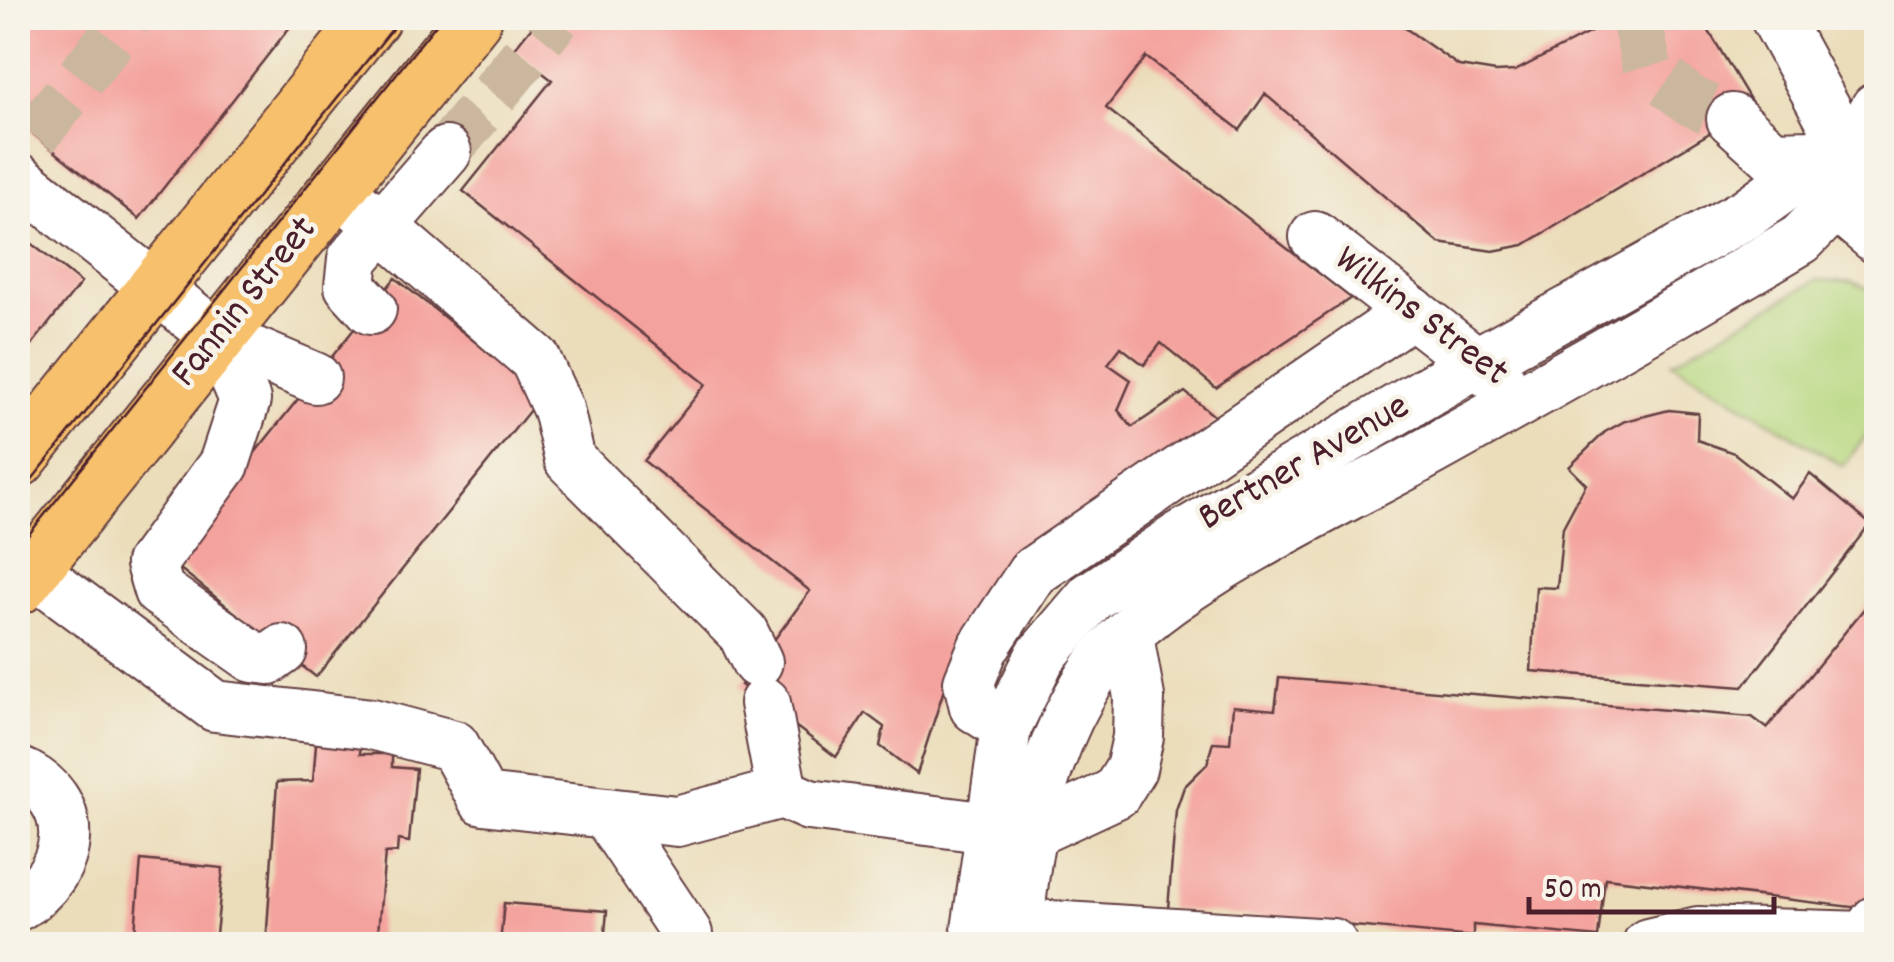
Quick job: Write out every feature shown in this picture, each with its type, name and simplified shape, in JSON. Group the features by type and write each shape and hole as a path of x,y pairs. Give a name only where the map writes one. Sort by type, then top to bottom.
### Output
{"main road":[{"name":"Fannin Street","path":"18,460 372,18"},
{"name":"Fannin Street","path":"25,578 474,18"},
{"path":"25,578 34,534 159,376 169,350 168,314 156,288"}],"street":[{"path":"1776,18 1863,165"},
{"name":"Bertner Avenue","path":"1003,938 1010,830 1006,727 1040,658 1091,597 1180,537 1474,364 1747,213 1818,189 1863,165 1876,108"},
{"path":"1732,119 1773,156 1863,165"},
{"path":"371,309 353,295 348,270 446,152"},
{"path":"18,178 218,338 316,378"},
{"path":"338,189 535,359 558,409 570,460 743,633 761,682 782,794"},
{"path":"1818,189 1876,238"},
{"name":"Bertner Avenue","path":"1010,830 1096,668 1146,616 1240,556 1527,398 1801,239 1818,189"},
{"name":"Wilkins Street","path":"1314,237 1474,364 1527,398"},
{"path":"1006,727 975,707 969,682 983,648 1033,572 1412,312"},
{"path":"218,338 245,400 224,464 151,564 159,591 253,657 269,660 282,650"},
{"path":"25,578 215,706 372,724 454,746 482,799 677,821 782,794 809,805 1010,830 1116,793 1131,768 1138,736 1139,698 1128,636"},
{"path":"18,772 31,777 51,796 63,821 64,848 56,873 38,894 18,905"},
{"path":"606,813 687,934"},
{"path":"1648,944 1698,932 1872,934"},
{"path":"1003,938 1332,944"}],"green space":[{"path":"1817,280 1852,282 1876,292 1876,423 1843,466 1672,362"}],"building":[{"path":"18,18 297,18 139,219 18,122"},
{"path":"539,18 1391,18 1459,66 1496,72 1515,71 1618,18 1701,18 1754,106 1524,245 1493,251 1439,243 1265,94 1240,130 1146,57 1106,108 1351,298 1216,388 1161,343 1144,365 1121,347 1108,364 1131,380 1118,410 1132,427 1185,392 1218,419 947,680 917,774 880,746 884,727 865,713 836,757 741,685 810,591 644,461 706,384 463,191 552,80 513,50"},
{"path":"1559,18 1610,18 1610,19 1585,26"},
{"path":"18,233 81,283 18,362"},
{"path":"395,278 542,395 316,677 169,560"},
{"path":"1669,410 1698,413 1697,440 1734,453 1792,499 1810,474 1870,524 1743,687 1531,671 1536,587 1557,588 1563,527 1586,484 1569,467 1605,432 1625,421"},
{"path":"1876,594 1876,885 1860,908 1605,878 1598,937 1473,925 1473,937 1168,909 1176,810 1184,787 1207,764 1213,742 1230,743 1233,706 1275,710 1279,678 1752,717 1767,728"},
{"path":"317,732 361,735 360,754 392,754 392,767 416,769 409,842 398,840 397,852 385,853 377,944 266,944 277,782 313,781"},
{"path":"141,860 223,868 215,944 134,944"},
{"path":"504,903 607,911 604,944 500,944"}],"tunnel":[{"path":"34,136 128,18"},
{"path":"446,152 556,18"},
{"path":"1636,18 1647,67 1691,101 1732,119"}],"tram line":[{"path":"18,497 401,18"},
{"path":"18,548 441,18"}]}
